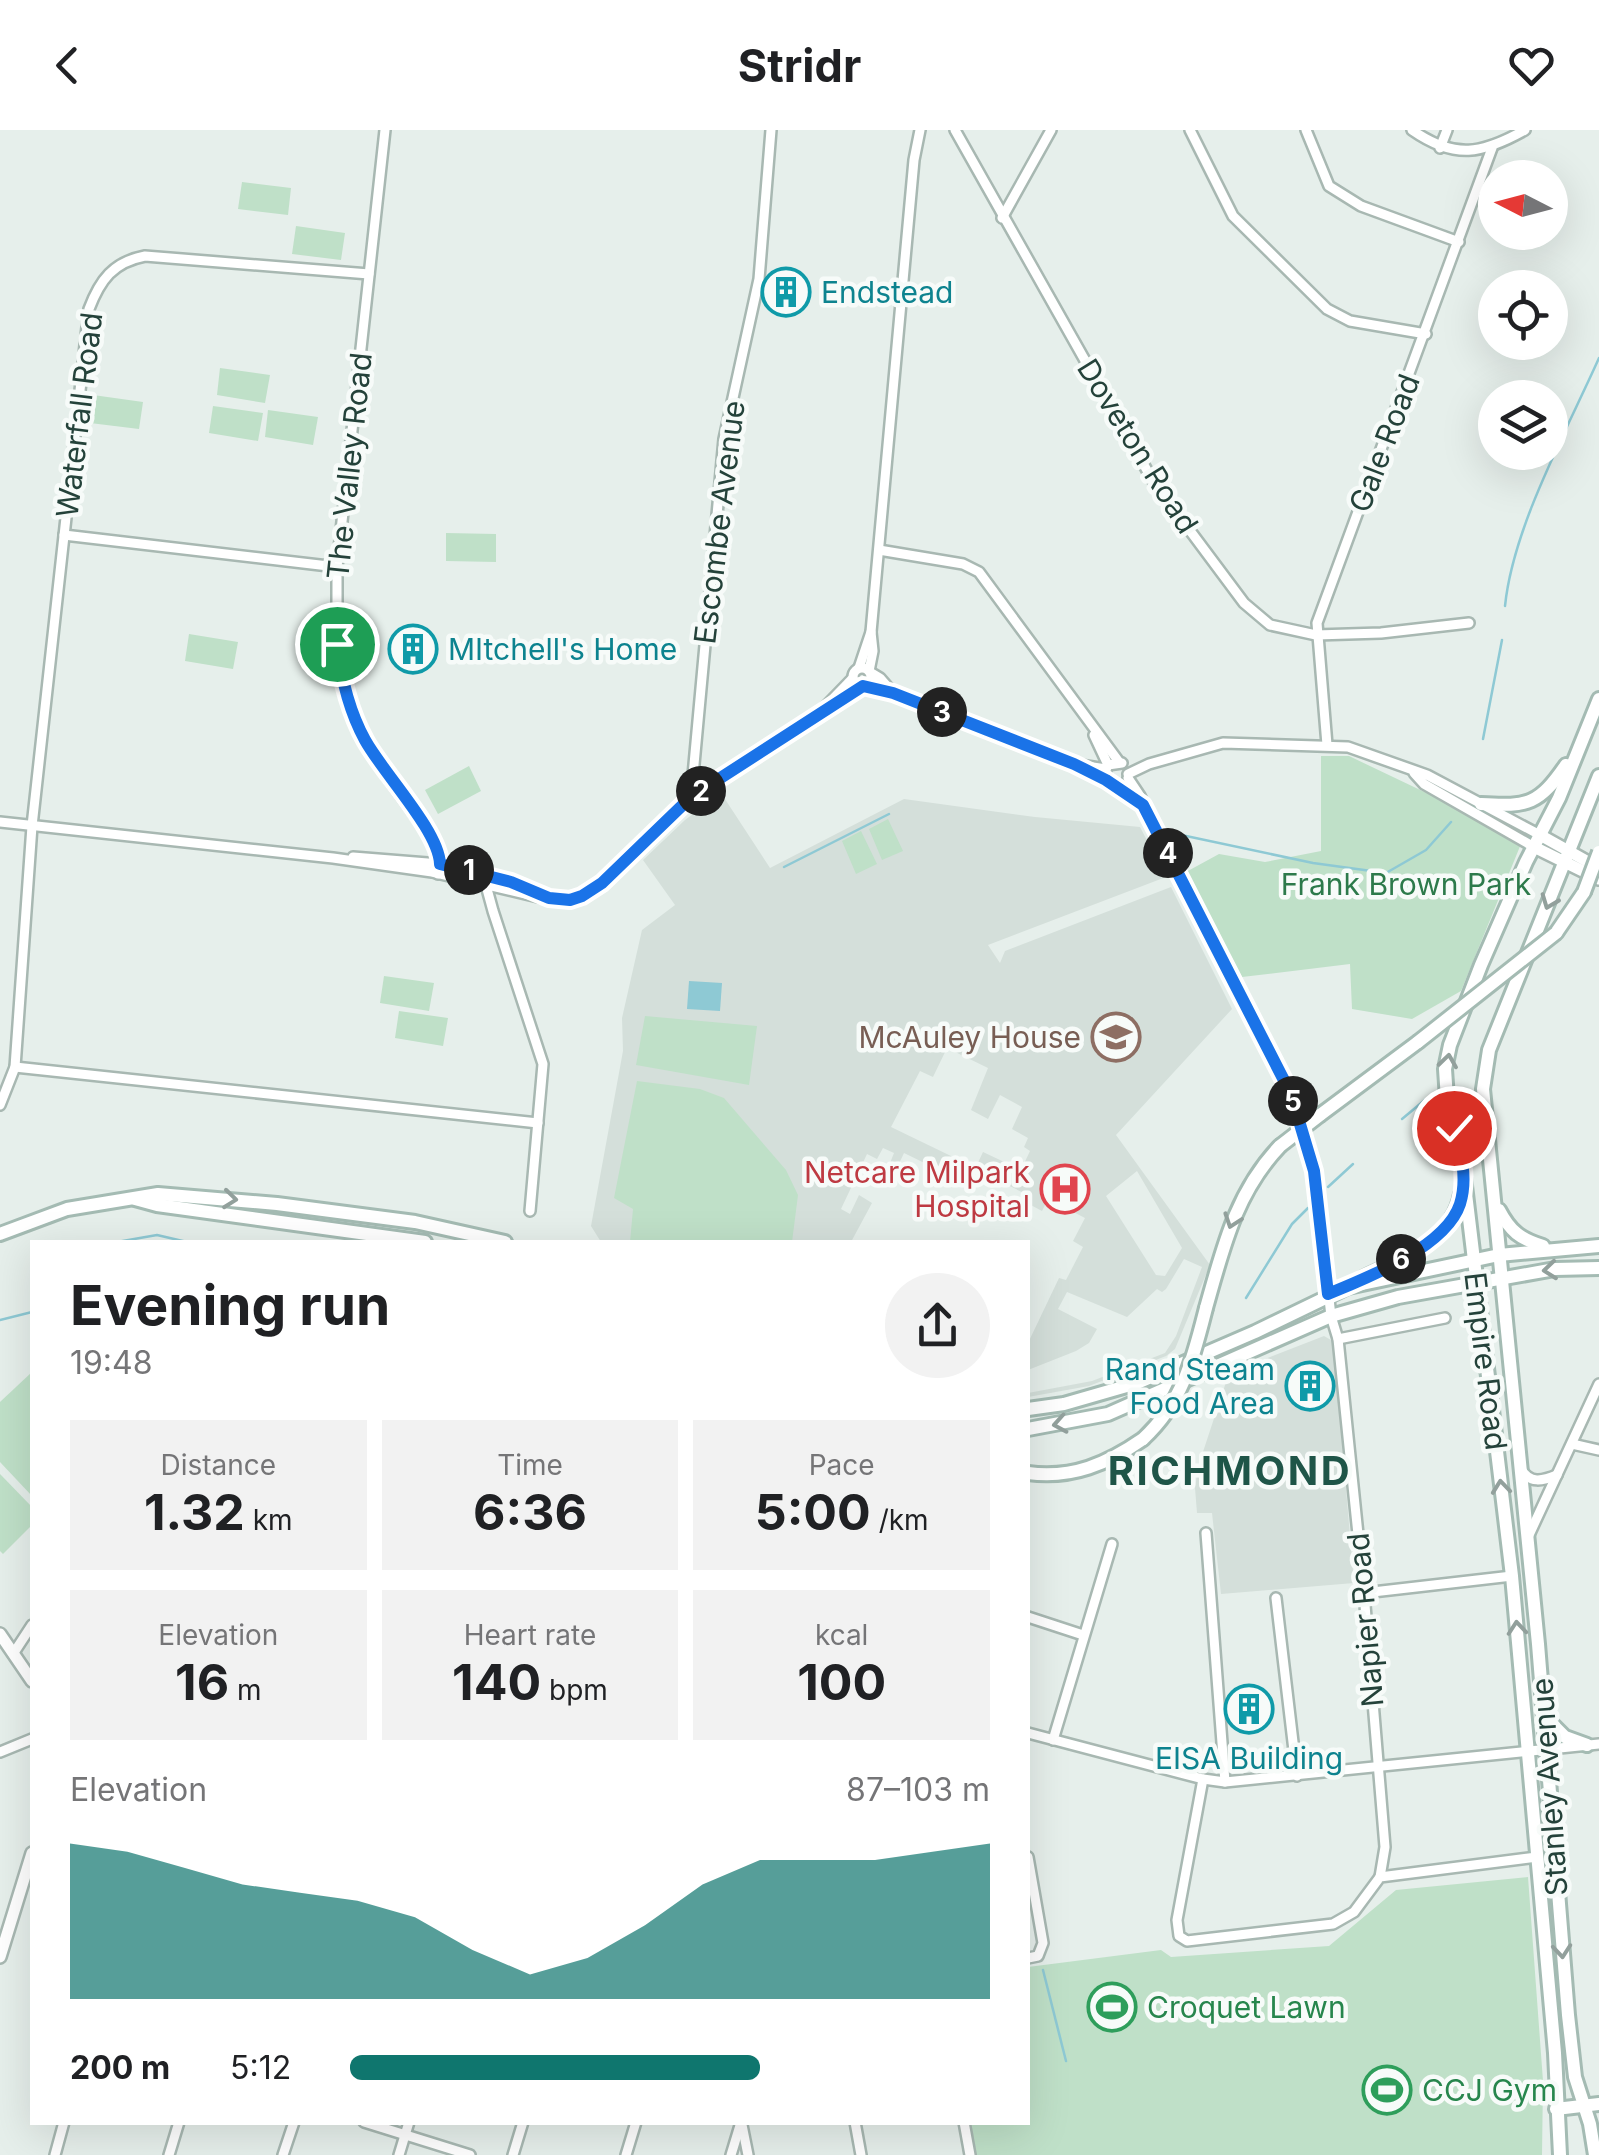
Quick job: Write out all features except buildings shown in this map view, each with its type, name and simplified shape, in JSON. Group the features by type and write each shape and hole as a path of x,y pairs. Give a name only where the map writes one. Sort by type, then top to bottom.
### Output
{"main road":[{"name":"Empire Road","path":"1512,1576 1464,1176 1447,1099 1446,1060 1482,965 1599,699"},
{"path":"1482,804 1515,806 1538,800 1581,742"},
{"name":"Empire Road","path":"1527,1538 1484,1066 1599,776"},
{"path":"1030,1472 1046,1475 1080,1471 1120,1454 1143,1439 1169,1412 1186,1383 1238,1204 1255,1175 1280,1146 1556,933 1584,892 1599,852"},
{"path":"1030,1409 1137,1383 1255,1332 1411,1254 1440,1234 1458,1208 1464,1176"},
{"path":"0,1234 67,1209 158,1194 335,1211 435,1225 497,1240"},
{"path":"133,1198 158,1205 411,1240"},
{"path":"1494,1198 1512,1232 1549,1248"},
{"path":"1348,1286 1499,1255 1595,1244"},
{"path":"1030,1429 1086,1419 1132,1405 1331,1316 1502,1277 1555,1268 1599,1268"},
{"name":"Stanley Avenue","path":"1527,1538 1574,2071 1592,2104 1596,2150"},
{"name":"Stanley Avenue","path":"1512,1576 1555,2053 1560,2155"},
{"path":"1544,1716 1565,1737 1593,1745"},
{"path":"1556,2109 1592,2104"}],"street":[{"name":"The Valley Road","path":"385,130 336,567 337,644 353,714 387,776 432,836 435,868"},
{"name":"Escombe Avenue","path":"691,797 724,439 759,279 771,130"},
{"path":"0,822 435,868 549,898 570,900 593,889 691,797 824,708 863,672 873,651 871,632 914,160 920,130"},
{"name":"Doveton Road","path":"955,130 1169,506 1259,617 1279,628 1316,635 1469,624"},
{"path":"1002,218 1051,130"},
{"path":"1190,130 1232,216 1327,309 1350,321 1426,334"},
{"path":"1306,130 1329,186 1362,206 1459,242"},
{"path":"1412,130 1440,148 1459,151 1492,148 1526,130"},
{"path":"1440,148 1447,130"},
{"name":"Gale Road","path":"1327,745 1316,635 1325,600 1492,148"},
{"name":"Waterfall Road","path":"0,1105 15,1067 32,826 89,309 96,290 112,269 145,256 369,274"},
{"path":"64,535 336,567"},
{"name":"Napier Road","path":"879,550 963,564 979,572 1094,726 1113,771 1143,805"},
{"path":"824,708 864,686 871,678 863,672"},
{"path":"863,672 880,678 893,693"},
{"path":"864,686 893,693 1074,764 1128,776 1149,764"},
{"path":"1113,771 1224,743 1327,745 1359,750 1428,775 1482,804 1537,841"},
{"name":"Napier Road","path":"1113,771 1128,776 1291,1094 1314,1171 1331,1316 1338,1339 1364,1593 1384,1847 1380,1877"},
{"path":"1414,773 1424,784 1567,857 1599,879"},
{"path":"1567,857 1599,868"},
{"path":"488,880 543,1064 530,1211"},
{"path":"15,1067 538,1123"},
{"path":"1338,1339 1445,1318"},
{"path":"1527,1538 1599,1384"},
{"path":"1572,1444 1599,1450"},
{"path":"1519,1465 1526,1477 1534,1480 1557,1476"},
{"path":"1206,1533 1224,1782"},
{"path":"1053,1740 1112,1544"},
{"path":"1364,1593 1512,1576"},
{"path":"1276,1598 1297,1776"},
{"path":"1030,1618 1083,1635"},
{"path":"13,1654 30,1628"},
{"path":"0,1634 30,1678"},
{"path":"1030,1734 1224,1782 1593,1745"},
{"path":"0,1752 30,1740"},
{"path":"1203,1779 1177,1920 1179,1936 1187,1941 1333,1924 1354,1912 1380,1877 1538,1857"},
{"path":"0,1958 30,1860"},
{"path":"1030,1868 1043,1942 1033,1957"},
{"path":"55,2155 63,2125"},
{"path":"169,2155 178,2125"},
{"path":"283,2155 293,2125"},
{"path":"373,2125 470,2155"},
{"path":"399,2155 408,2125"},
{"path":"513,2155 522,2125"},
{"path":"626,2155 635,2125"},
{"path":"730,2155 740,2125"},
{"path":"742,2125 748,2155"},
{"path":"856,2125 861,2155"},
{"path":"965,2125 970,2155"}],"shaded area":[{"path":"721,793 770,868 904,799 1140,827 1166,877 988,945 1000,963 1005,951 1171,887 1232,1009 1116,1135 1210,1265 1175,1349 1089,1386 1030,1397 1030,1393 1092,1381 1165,1353 1176,1336 1202,1267 1184,1259 1166,1289 1157,1289 1127,1317 1067,1292 1058,1309 1097,1329 1089,1343 1076,1351 1030,1369 1030,1339 1059,1278 1066,1280 1083,1247 1073,1241 1085,1218 1048,1199 1042,1211 1027,1203 1030,1196 975,1169 983,1152 1021,1170 1030,1151 1024,1147 1028,1138 1012,1129 1022,1107 1000,1095 988,1119 971,1110 988,1068 947,1048 933,1077 920,1071 891,1127 951,1156 943,1172 904,1153 895,1172 888,1168 894,1153 883,1148 877,1159 867,1154 841,1209 850,1214 859,1195 872,1203 852,1240 600,1240 591,1226 623,1051 622,1018 642,930 675,905 643,860","holes":["1137,1171 1182,1248 1165,1276 1156,1275 1106,1196"]},
{"path":"1324,1336 1334,1347 1354,1583 1221,1594 1212,1513 1197,1513 1195,1488 1198,1467 1229,1373"}],"green space":[{"path":"242,182 291,188 288,215 238,209"},
{"path":"296,226 345,233 341,260 292,254"},
{"path":"220,368 270,375 265,403 217,395"},
{"path":"93,395 143,402 139,429 90,423"},
{"path":"213,406 263,413 258,441 209,433"},
{"path":"268,410 318,417 313,445 265,437"},
{"path":"446,533 496,534 496,562 446,561"},
{"path":"189,634 238,642 233,669 185,661"},
{"name":"Frank Brown Park","path":"1321,756 1349,756 1523,839 1461,991 1412,1019 1352,1009 1350,964 1242,977 1186,872 1219,854 1265,862 1321,851"},
{"path":"469,766 481,791 438,814 425,790"},
{"path":"888,819 903,851 882,860 869,829"},
{"path":"861,831 877,864 856,874 842,841"},
{"path":"384,976 434,983 429,1011 380,1003"},
{"path":"399,1011 448,1018 443,1046 395,1038"},
{"path":"645,1016 757,1026 749,1085 636,1065"},
{"path":"637,1081 700,1089 724,1098 786,1170 798,1195 792,1240 630,1240 633,1209 614,1198"},
{"path":"30,1374 30,1494 0,1462 0,1402"},
{"path":"0,1474 30,1505 30,1527 3,1554"},
{"path":"1528,1877 1543,2081 1542,2155 969,2155 963,2125 1030,2125 1030,1967 1161,1950 1171,1957 1329,1946 1396,1890"}],"water":[{"path":"689,981 722,983 720,1011 687,1009"}],"waterway":[{"path":"1505,606 1518,544 1530,512 1599,358"},
{"path":"1483,739 1502,640"},
{"path":"784,867 889,814"},
{"path":"1172,833 1313,863 1386,873 1426,850 1451,822"},
{"path":"1402,1119 1426,1099"},
{"path":"1328,1187 1353,1164"},
{"path":"1246,1298 1292,1224 1308,1208"},
{"path":"128,1240 157,1235 178,1240"},
{"path":"0,1320 30,1312"},
{"path":"1043,1970 1066,2061"}],"place":[{"name":"Endstead","path":"786,292"},
{"name":"MItchell's Home","path":"413,649"},
{"name":"McAuley House","path":"1116,1037"},
{"name":"Netcare Milpark Hospital","path":"1065,1189"},
{"name":"Rand Steam Food Area","path":"1310,1386"},
{"name":"EISA Building","path":"1249,1709"},
{"name":"Croquet Lawn","path":"1112,2007"},
{"name":"CCJ Gym","path":"1387,2090"}],"district":[{"name":"RICHMOND","path":"1230,1470"}],"route":[{"path":"337,644 348,698 364,738 437,844 440,864 511,882 549,898 570,900 602,883 691,797 863,686 893,693 1074,764 1116,786 1143,805 1291,1094 1314,1171 1328,1294 1411,1254 1450,1222 1458,1208 1464,1176 1454,1128"}]}
